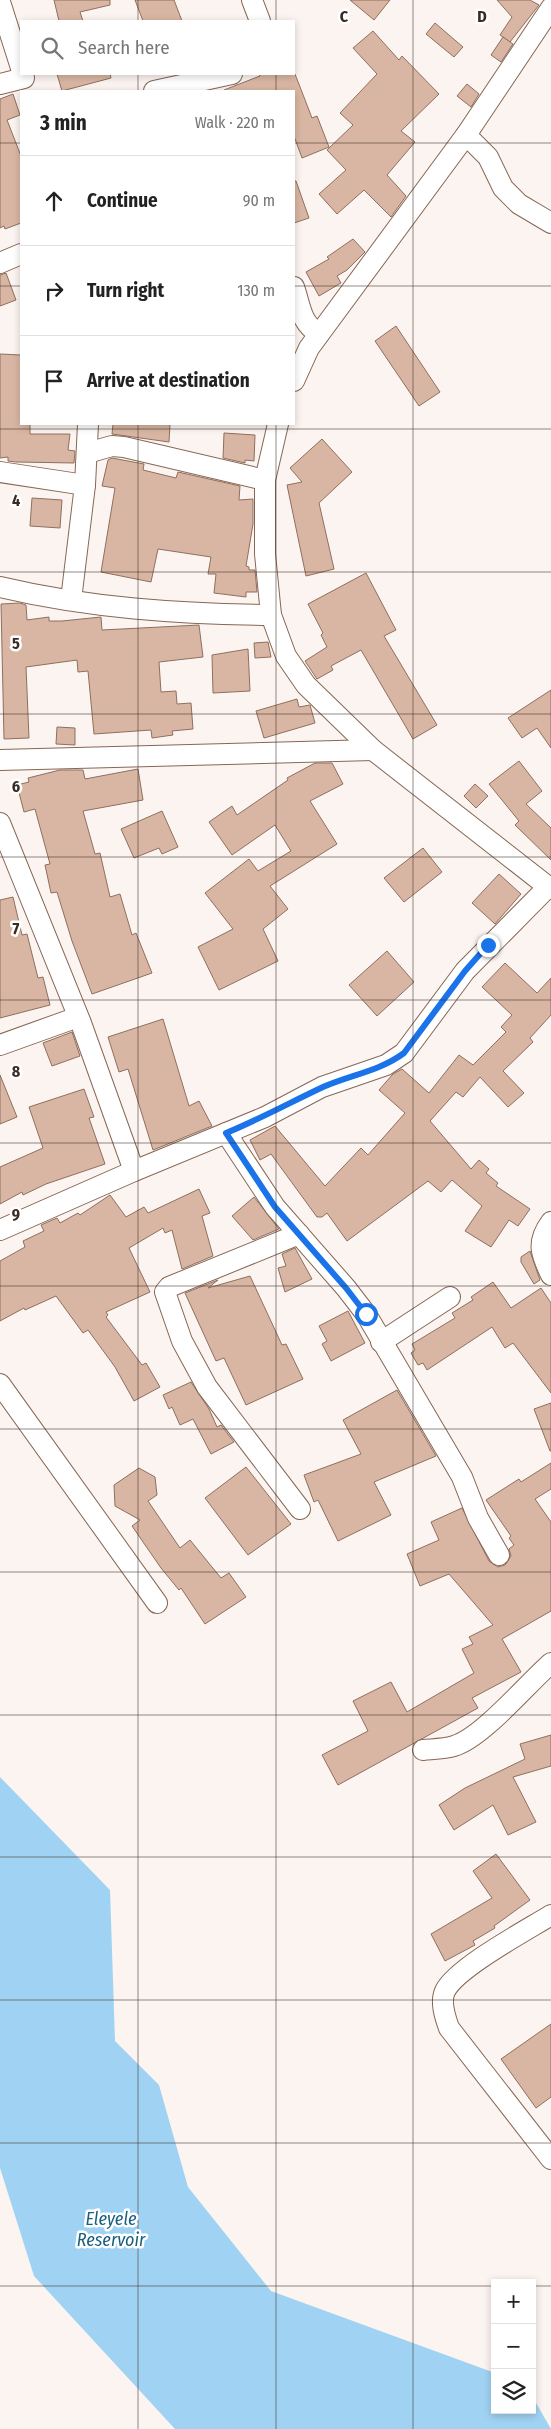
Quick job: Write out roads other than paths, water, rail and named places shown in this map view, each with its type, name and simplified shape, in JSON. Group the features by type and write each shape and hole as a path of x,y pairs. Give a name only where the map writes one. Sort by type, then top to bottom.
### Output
{"street":[{"path":"252,0 260,20"},
{"path":"0,2 20,65"},
{"path":"307,344 466,135 551,8"},
{"path":"159,90 227,75"},
{"path":"0,84 24,78"},
{"path":"466,135 488,157 503,188 519,204 551,223"},
{"path":"0,263 20,254"},
{"path":"295,290 308,327 307,344 295,378"},
{"path":"72,600 85,485 88,425"},
{"path":"0,1230 134,1171 265,1117 322,1087 386,1065 404,1053 465,971 550,888 373,750 306,685 286,656 271,615 264,554 265,480 278,425"},
{"path":"87,453 112,446 124,447 265,480"},
{"path":"0,472 85,485"},
{"path":"0,586 72,600 209,614 271,615"},
{"path":"0,760 373,750"},
{"path":"0,823 78,1017 134,1171"},
{"path":"0,1045 78,1017"},
{"path":"226,1133 257,1183 366,1314 462,1477 478,1518 499,1555"},
{"path":"551,1222 541,1238 541,1249 551,1275"},
{"path":"299,1234 169,1287 165,1292 182,1341 208,1387 300,1509"},
{"path":"381,1342 450,1297"},
{"path":"0,1384 157,1603"},
{"path":"423,1750 454,1746 467,1740 486,1725 551,1663"},
{"path":"551,1915 481,1959 451,1982 444,1992 444,2013 449,2028 551,2159"}],"water":[{"name":"Eleyele Reservoir","path":"0,1777 110,1890 115,2041 159,2085 188,2187 271,2291 491,2372 491,2414 536,2414 536,2403 551,2429 175,2429 34,2276 0,2168"}]}
